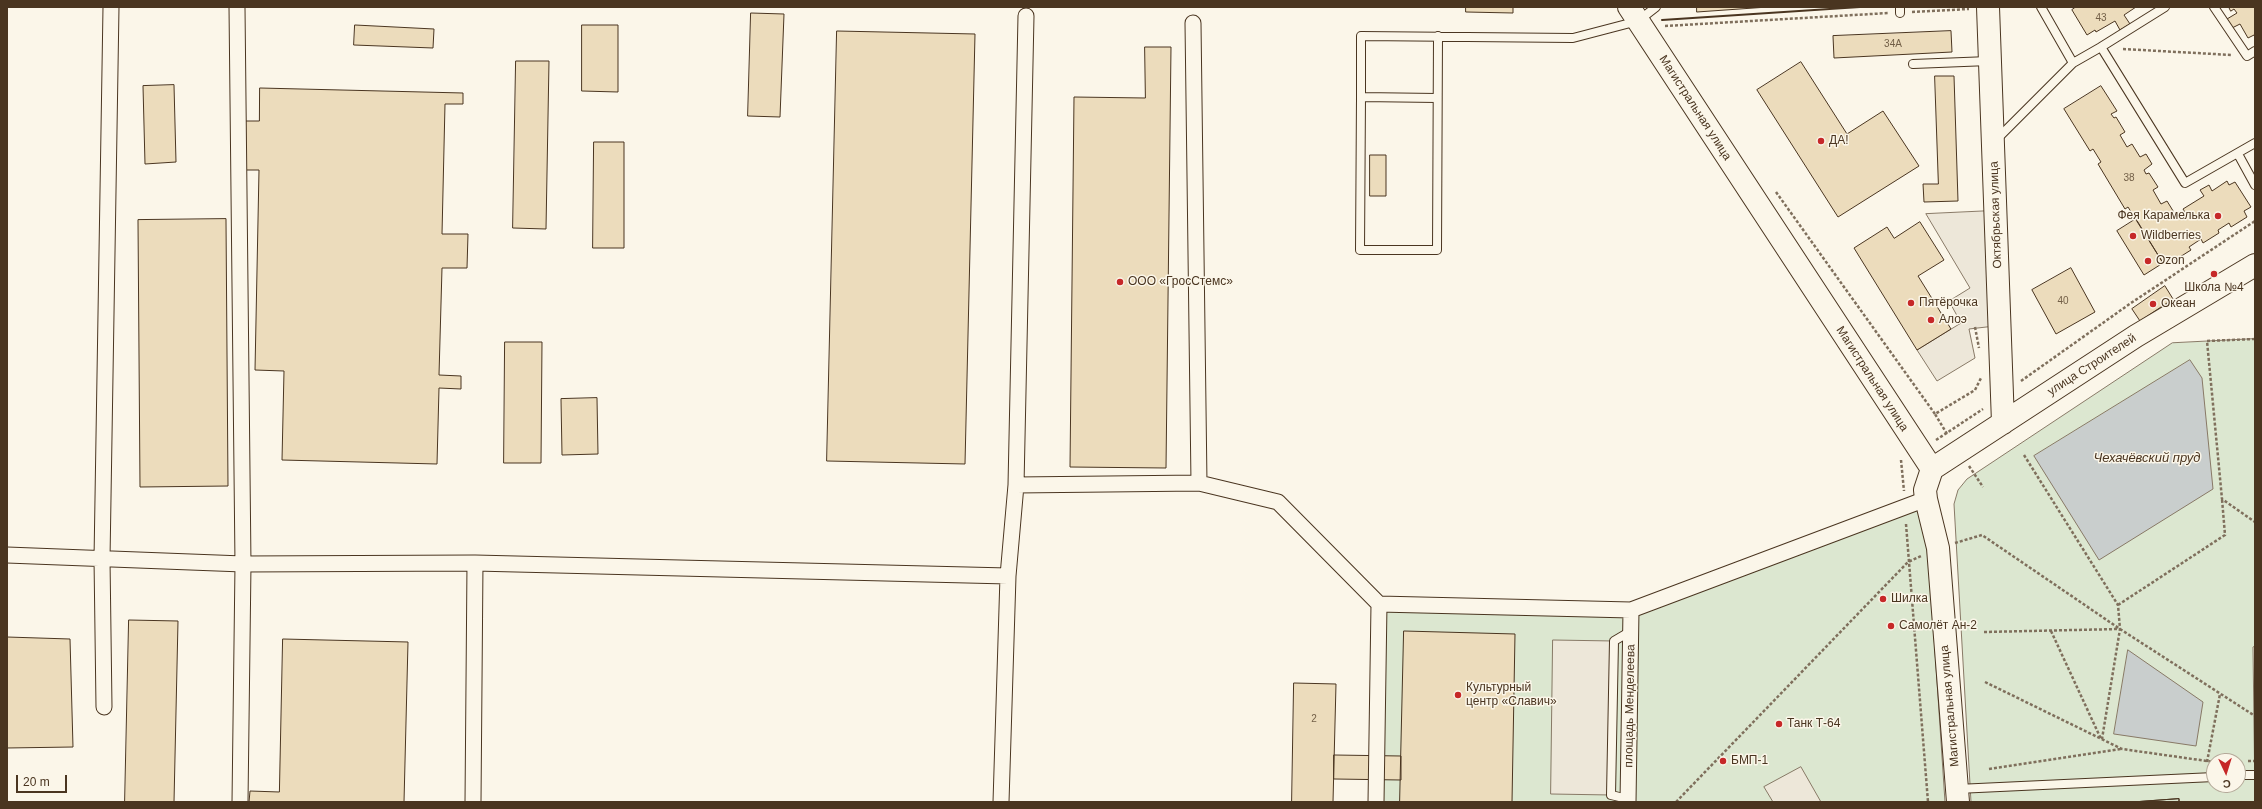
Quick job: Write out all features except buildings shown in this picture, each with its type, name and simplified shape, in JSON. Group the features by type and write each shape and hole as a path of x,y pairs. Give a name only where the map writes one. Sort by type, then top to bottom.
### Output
{"main road":[{"name":"Октябрьская улица","path":"1991,7 1990,61 1994,142 2002,423"},
{"name":"Магистральная улица","path":"1638,14 1932,469 1925,490 1938,548 1958,795"},
{"name":"улица Строителей","path":"1932,469 2136,336 2255,264"}],"street":[{"path":"104,707 102,559 110,7"},
{"path":"237,7 242,564 240,802"},
{"path":"1001,802 1008,576 1016,485 1026,16"},
{"path":"1193,23 1199,483"},
{"path":"1016,485 1199,483 1278,502 1380,604 1631,610 1926,499"},
{"path":"7,554 242,564 475,563 1008,576"},
{"path":"473,802 475,563"},
{"path":"1376,802 1380,604"},
{"name":"площадь Менделеева","path":"1628,800 1631,610"}],"lane":[{"path":"1438,36 1437,250 1360,250 1361,36 1438,36 1573,38 1656,7"},
{"path":"2041,7 2073,63"},
{"path":"1994,142 2073,63 2165,7"},
{"path":"2214,7 2247,56 2255,51"},
{"path":"2101,47 2185,183 2255,143"},
{"path":"1914,64 1990,61"},
{"path":"1361,98 1437,98"},
{"path":"2238,154 2255,185"},
{"path":"1958,795 2206,777"}],"path":[{"path":"1638,14 1656,26 1900,10 1991,7"},
{"path":"2101,47 2247,56"},
{"path":"1772,188 1935,414 1947,433 2002,396 2044,363 2255,221"},
{"path":"1975,327 1981,354"},
{"path":"2118,605 2225,535 2208,341 2255,339"},
{"path":"1935,414 1975,390 1982,374"},
{"path":"1898,455 1902,462 1928,802"},
{"path":"2024,455 2118,605 2120,629 2102,739"},
{"path":"2222,499 2255,522"},
{"path":"1984,632 2120,629"},
{"path":"2051,631 2102,739"},
{"path":"1985,682 2122,749"},
{"path":"2209,753 2220,694"},
{"path":"1989,769 2122,749 2206,762"}],"green space":[{"path":"2255,339 2255,646 2253,647 2255,802 1971,802 1954,504 1958,490 1967,479 2172,343"},
{"path":"1925,500 1945,802 1377,802 1380,604 1631,611"}],"shaded area":[{"path":"1991,211 1995,326 1969,329 1975,358 1937,381 1917,350 1961,323 1949,301 1970,288 1926,214"},
{"path":"1553,640 1614,641 1611,795 1551,794"},
{"path":"1801,767 1821,802 1773,802 1764,787"}],"water":[{"name":"Чехачёвский пруд","path":"2190,360 2202,378 2213,489 2099,560 2034,456"},
{"path":"2128,650 2203,702 2196,746 2114,734"}],"wall":[{"path":"1662,20 1860,7"}],"place":[{"name":"ДА!","path":"1821,141"},
{"name":"Фея Карамелька","path":"2218,216"},
{"name":"Wildberries","path":"2133,236"},
{"name":"Ozon","path":"2148,261"},
{"name":"Школа №4","path":"2214,274"},
{"name":"ООО «ГросСтемс»","path":"1120,282"},
{"name":"Пятёрочка","path":"1911,303"},
{"name":"Океан","path":"2153,304"},
{"name":"Алоэ","path":"1931,320"},
{"name":"Шилка","path":"1883,599"},
{"name":"Самолёт Ан-2","path":"1891,626"},
{"name":"Культурный центр «Славич»","path":"1458,695"},
{"name":"Танк Т-64","path":"1779,724"},
{"name":"БМП-1","path":"1723,761"}]}
